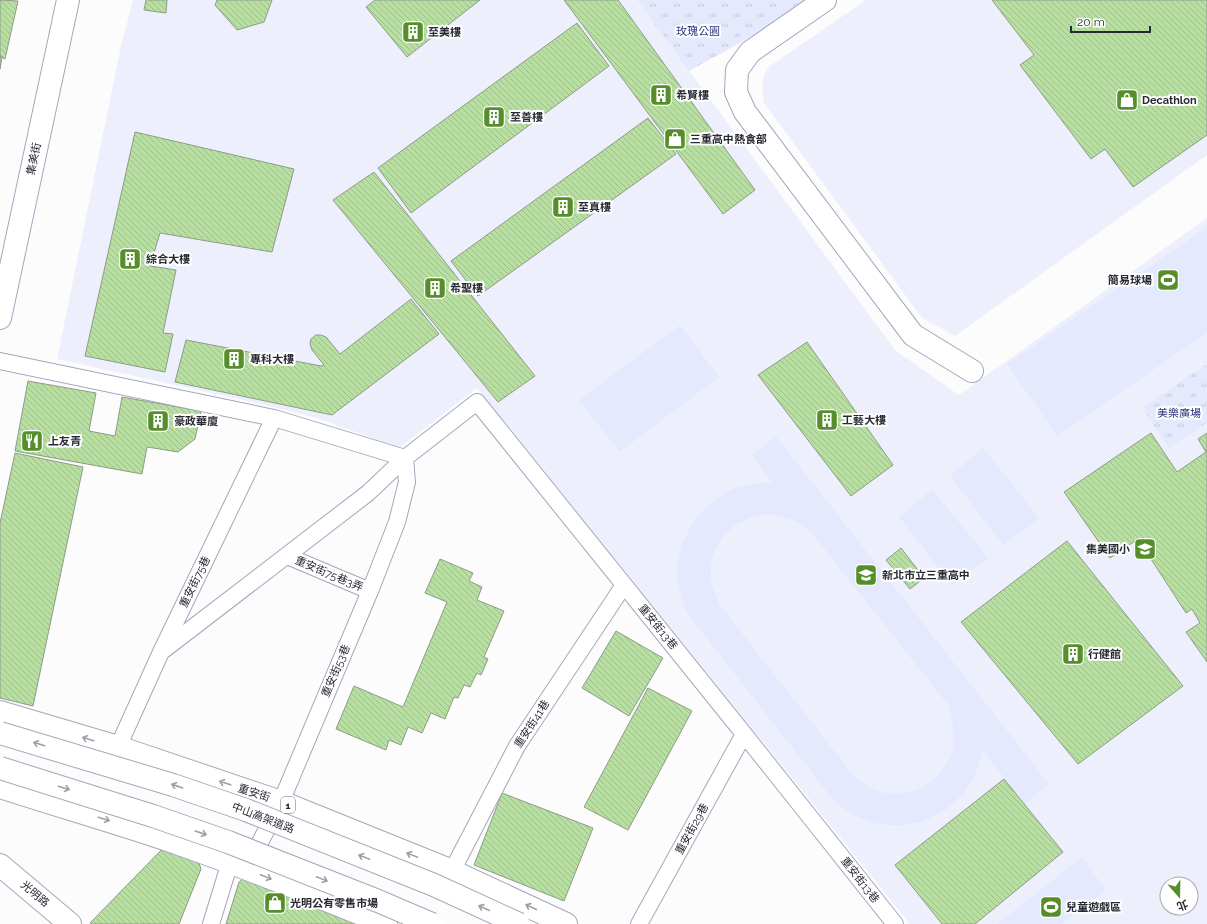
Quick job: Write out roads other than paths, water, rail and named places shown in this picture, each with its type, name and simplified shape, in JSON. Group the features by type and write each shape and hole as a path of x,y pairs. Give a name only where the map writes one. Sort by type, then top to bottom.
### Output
{"main road":[{"name":"集美街","path":"0,318 68,0"},
{"path":"825,0 750,52 737,70 736,92 745,112 913,335 972,370"},
{"name":"重安街","path":"0,712 118,748 281,802 452,871 566,924"},
{"name":"中山高架道路","path":"0,733 173,785 246,810 434,885 519,924"},
{"path":"0,768 153,816 228,842 378,901 432,924"},
{"path":"0,787 129,827 230,862 386,924"},
{"name":"光明路","path":"0,865 70,924"}],"lane":[{"path":"0,361 274,418 405,458 368,493 161,652"},
{"name":"重安街13巷","path":"405,458 476,402 895,924"},
{"name":"重安街75巷","path":"118,748 161,652 274,418"},
{"name":"重安街53巷","path":"230,862 256,850 281,802 370,591 397,522 407,482 405,458"},
{"name":"重安街75巷3弄","path":"287,556 370,591"},
{"name":"重安街41巷","path":"452,871 517,746 624,585"},
{"name":"重安街29巷","path":"639,924 744,734"},
{"path":"211,924 230,862"}],"place":[{"name":"至美樓","path":"413,32"},
{"name":"希賢樓","path":"661,95"},
{"name":"Decathlon","path":"1127,100"},
{"name":"至善樓","path":"494,117"},
{"name":"三重高中熱食部","path":"675,139"},
{"name":"至真樓","path":"563,207"},
{"name":"綜合大樓","path":"130,259"},
{"name":"簡易球場","path":"1168,280"},
{"name":"希聖樓","path":"435,288"},
{"name":"專科大樓","path":"234,359"},
{"name":"工藝大樓","path":"827,420"},
{"name":"豪政華廈","path":"158,421"},
{"name":"上友青","path":"32,441"},
{"name":"集美國小","path":"1145,549"},
{"name":"新北市立三重高中","path":"866,575"},
{"name":"行健館","path":"1073,654"},
{"name":"光明公有零售市場","path":"275,903"},
{"name":"兒童遊戲區","path":"1051,907"}],"park label":[{"name":"玫瑰公園","path":"698,31"},
{"name":"美樂廣場","path":"1179,413"}]}
